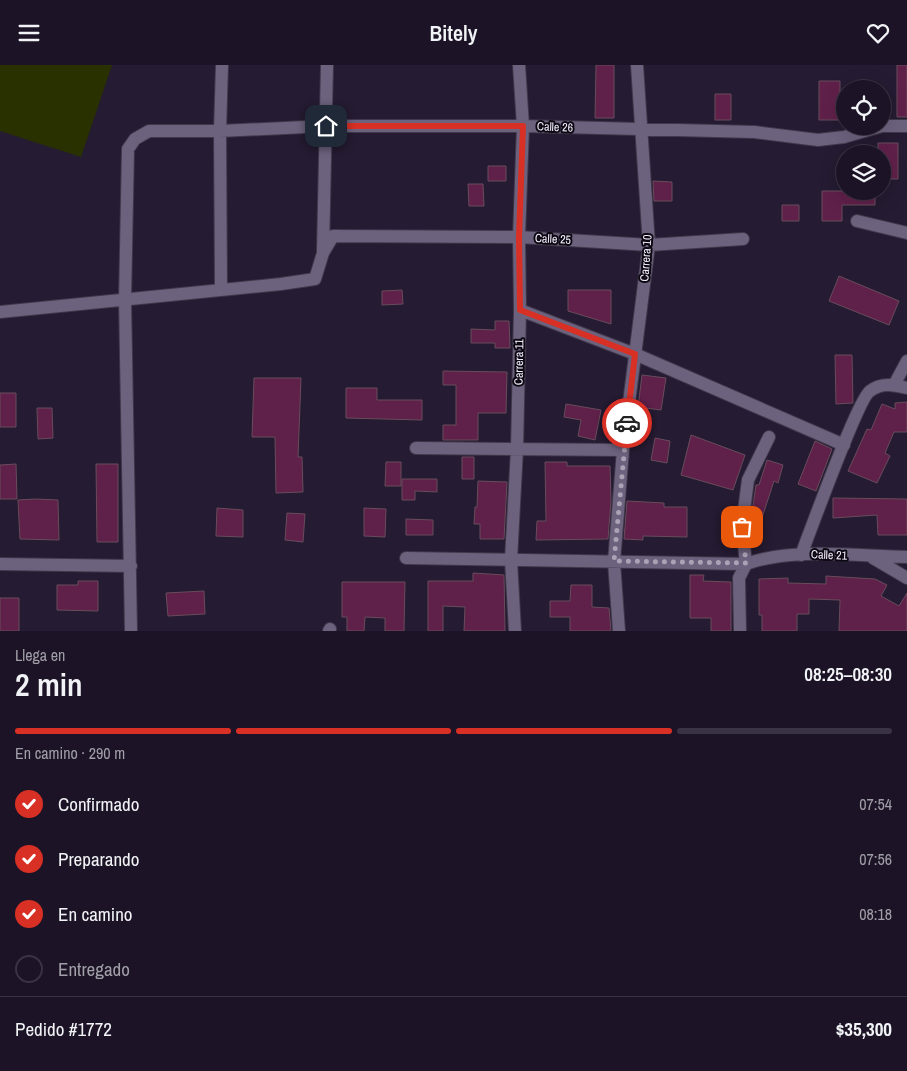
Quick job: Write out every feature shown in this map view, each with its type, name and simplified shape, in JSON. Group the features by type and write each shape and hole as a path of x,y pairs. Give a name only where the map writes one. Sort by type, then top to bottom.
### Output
{"street":[{"path":"221,290 220,131 222,65"},
{"path":"0,312 315,279 323,253 328,65"},
{"name":"Carrera 11","path":"515,631 510,560 517,449 520,310 519,237 523,126 519,65"},
{"name":"Carrera 10","path":"619,631 614,561 623,450 649,245 637,65"},
{"name":"Calle 26","path":"131,631 125,300 128,149 135,139 149,131 220,131 326,126 523,126 754,132 818,140 851,135"},
{"name":"Calle 26","path":"891,126 907,126"},
{"path":"857,221 907,233"},
{"name":"Calle 25","path":"323,253 333,236 519,237 649,245 743,239"},
{"path":"520,310 635,354 844,445"},
{"path":"894,385 907,361"},
{"path":"801,555 844,445 868,392 881,385 907,388"},
{"path":"740,631 739,578 746,563 742,527 748,480 769,437"},
{"path":"416,448 623,450"},
{"name":"Calle 21","path":"406,558 746,563 767,556 870,557 907,578"},
{"path":"870,557 907,557"},
{"path":"0,564 131,566"}],"green space":[{"path":"0,65 112,65 81,157 0,131"}],"building":[{"path":"596,65 614,65 614,118 595,118"},
{"path":"897,65 907,65 907,117 897,117"},
{"path":"819,81 836,81 836,120 819,120"},
{"path":"715,94 731,94 731,120 715,120"},
{"path":"878,143 898,143 898,179 891,179 891,145 878,145"},
{"path":"488,166 506,166 506,181 488,181"},
{"path":"653,181 672,182 672,201 654,201"},
{"path":"468,184 483,184 484,206 469,206"},
{"path":"822,191 836,191 836,200 875,200 875,205 842,205 842,221 822,221"},
{"path":"782,205 799,205 799,221 782,221"},
{"path":"839,276 899,301 889,325 829,301"},
{"path":"402,290 403,304 382,305 382,291"},
{"path":"568,290 611,290 611,324 568,311"},
{"path":"495,321 509,321 510,348 495,348 495,343 471,343 471,329 495,330"},
{"path":"835,355 852,355 853,403 836,404"},
{"path":"443,371 507,372 506,413 478,413 478,440 443,440 443,425 456,425 456,385 443,385"},
{"path":"642,375 666,378 661,410 638,407"},
{"path":"254,378 301,378 298,457 302,457 303,492 276,493 275,437 252,437"},
{"path":"346,388 377,388 377,400 422,400 422,420 346,418"},
{"path":"0,393 16,393 16,427 0,427"},
{"path":"907,402 907,432 894,432 885,453 890,456 877,483 848,471 867,429 871,430 882,404 895,409 895,403"},
{"path":"566,404 601,410 595,440 578,436 581,420 564,417"},
{"path":"37,408 52,408 53,438 38,439"},
{"path":"691,435 745,455 733,490 681,475"},
{"path":"655,438 670,441 667,463 651,460"},
{"path":"815,441 832,449 816,491 798,484"},
{"path":"462,457 474,457 474,479 462,479"},
{"path":"767,460 783,465 778,483 774,481 757,533 751,532 750,526 756,485 759,485"},
{"path":"386,462 401,462 401,486 385,486"},
{"path":"545,462 567,462 567,466 610,466 611,501 608,539 536,540 537,521 546,521"},
{"path":"16,464 17,499 0,499 0,465"},
{"path":"96,464 118,464 118,542 97,542"},
{"path":"402,479 437,479 437,492 415,491 415,500 402,500"},
{"path":"478,481 507,482 504,539 480,539 480,524 474,524"},
{"path":"833,498 907,499 907,535 878,535 877,515 833,518"},
{"path":"18,500 58,500 59,540 20,539"},
{"path":"627,501 664,503 664,507 687,507 687,537 643,536 643,540 624,539"},
{"path":"217,508 243,510 243,537 216,536"},
{"path":"364,508 386,509 385,537 364,536"},
{"path":"287,513 305,514 303,542 285,540"},
{"path":"406,519 433,520 433,535 406,535"},
{"path":"473,573 504,575 505,631 464,631 465,607 443,606 443,631 428,631 428,581 473,581"},
{"path":"690,575 704,575 703,581 731,582 731,631 711,631 711,618 690,618"},
{"path":"826,576 875,579 887,585 881,596 899,606 907,593 907,631 839,631 840,600 809,599 809,614 797,614 797,631 762,631 762,615 759,615 759,579 788,578 788,583 826,584"},
{"path":"78,581 98,581 98,611 57,610 57,585 78,585"},
{"path":"342,582 405,582 404,631 385,631 385,618 365,617 364,631 347,631 347,617 342,617"},
{"path":"571,585 592,585 592,607 609,608 611,631 570,631 570,617 550,617 550,601 570,601"},
{"path":"204,591 205,614 168,616 166,593"},
{"path":"0,598 19,598 19,631 0,631"}],"way so far":[{"path":"627,423 614,561 746,563 742,527"}],"route":[{"path":"326,126 523,126 519,237 520,310 635,354 627,423"}]}
